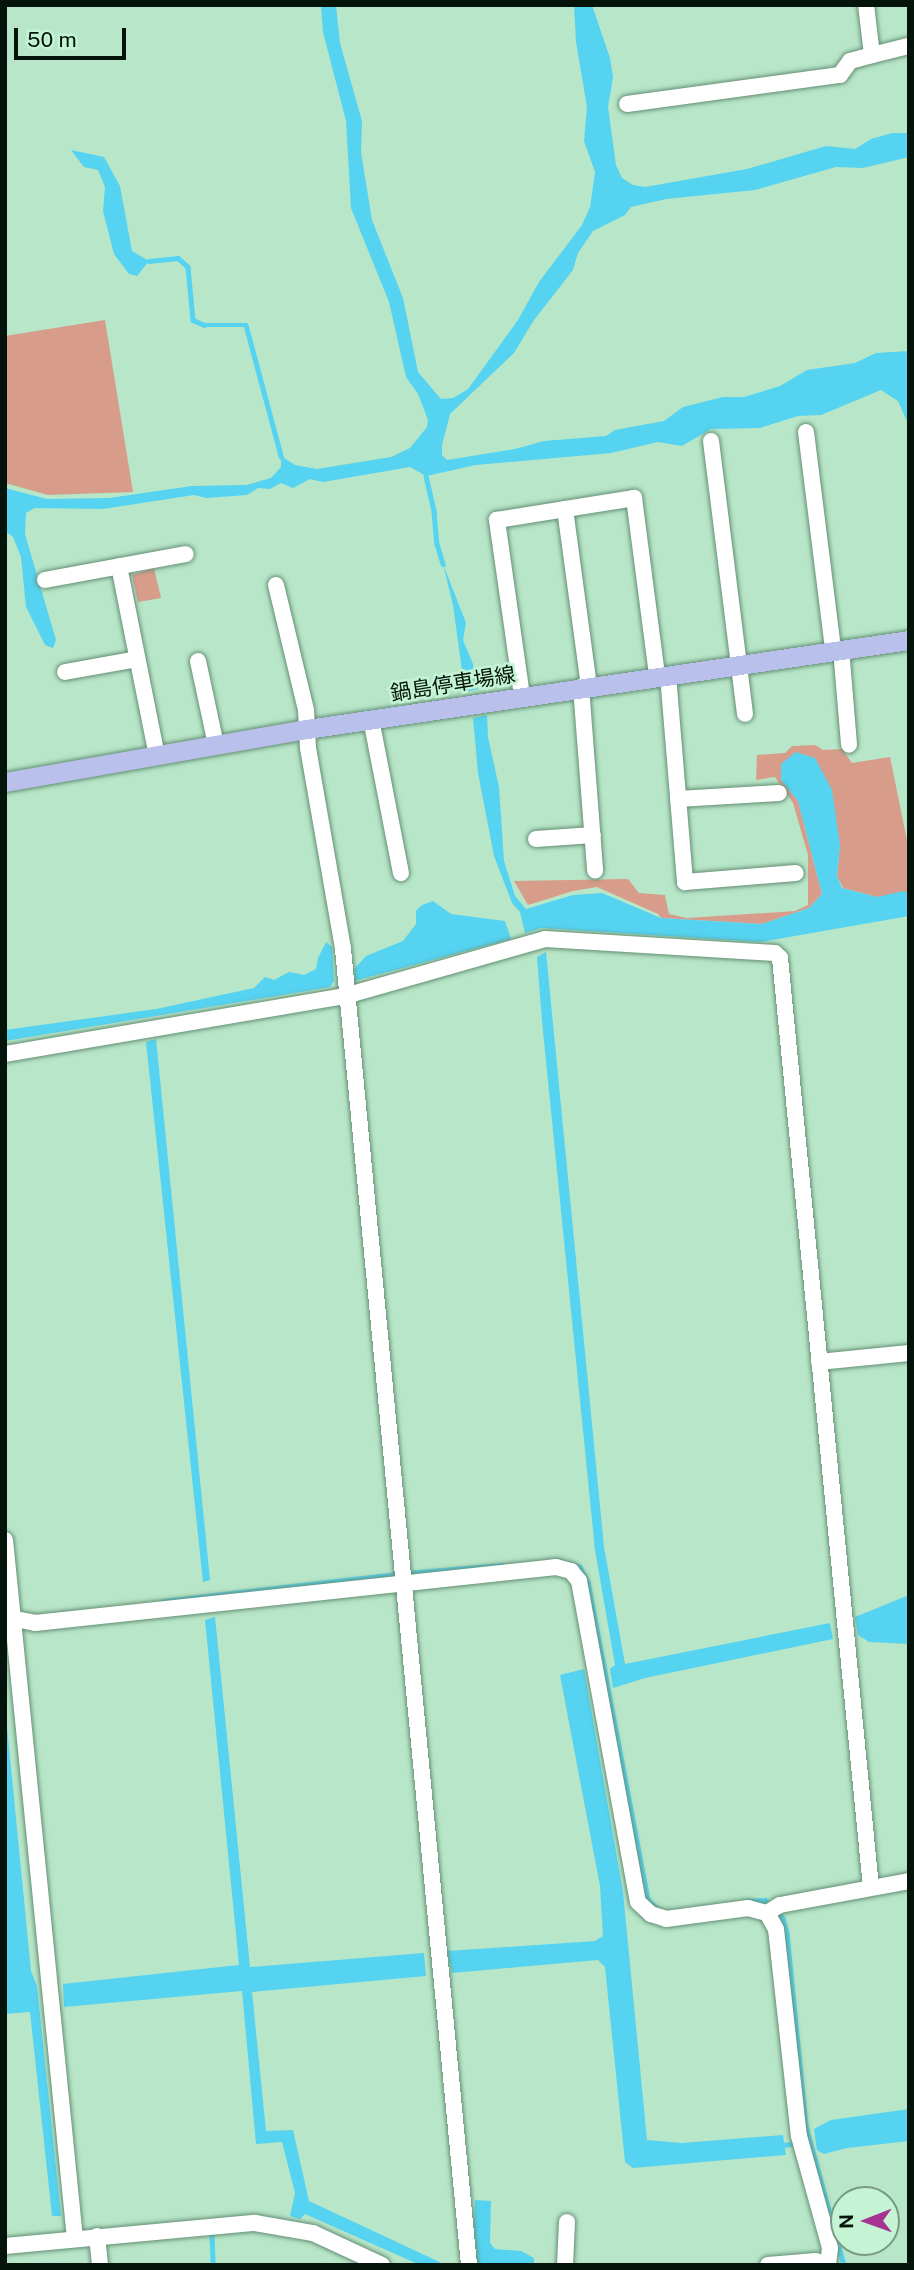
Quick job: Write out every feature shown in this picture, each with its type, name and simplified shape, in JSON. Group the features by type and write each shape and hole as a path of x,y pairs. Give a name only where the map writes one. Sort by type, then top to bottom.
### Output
{"main road":[{"name":"鍋島停車場線","path":"5,782 370,719 909,640"}],"street":[{"path":"866,5 872,55"},
{"path":"627,104 840,75 850,61 909,46"},
{"path":"806,432 849,745"},
{"path":"712,442 745,714"},
{"path":"522,696 497,520 634,498 662,675 678,799 685,882 796,873"},
{"path":"565,509 585,686 595,870"},
{"path":"45,580 186,554"},
{"path":"119,566 157,756"},
{"path":"276,585 306,710 343,949 345,996 469,2265"},
{"path":"65,672 137,659"},
{"path":"198,661 216,746"},
{"path":"370,719 401,873"},
{"path":"678,799 779,793"},
{"path":"536,839 593,835"},
{"path":"5,1054 345,996 545,939 775,953 780,958 871,1887"},
{"path":"819,1362 909,1353"},
{"path":"5,1540 9,1617 75,2239"},
{"path":"9,1617 24,1623 35,1623 402,1576 556,1567 571,1571 579,1581 638,1902 651,1914 666,1919 748,1908 773,1909 909,1881"},
{"path":"768,2265 816,2261 828,2264 830,2248 800,2143 773,1909"},
{"path":"565,2265 567,2222"},
{"path":"5,2246 255,2223 313,2233 376,2263"},
{"path":"97,2236 100,2265"}],"shaded area":[{"path":"105,320 133,492 48,495 5,483 5,336"},
{"path":"154,568 161,598 138,602 132,575"},
{"path":"815,745 823,750 842,749 852,763 890,757 909,850 909,892 877,897 843,888 837,876 840,845 781,780 798,801 822,894 809,908 762,924 661,918 658,914 597,887 573,891 528,905 514,881 628,879 639,893 665,895 669,914 687,918 795,911 808,905 808,855 793,803 775,777 756,780 757,755 785,753 792,746"}],"water":[{"path":"321,5 336,5 340,43 362,121 361,152 372,220 403,298 418,372 441,399 453,398 468,389 518,320 539,282 582,225 590,207 595,172 584,141 587,107 576,42 574,5 592,5 610,58 613,77 608,107 616,165 622,178 633,185 645,187 747,169 826,146 855,149 871,139 892,133 909,133 909,157 863,168 836,167 755,190 666,199 631,207 625,215 593,231 578,253 573,270 534,320 514,353 450,414 442,445 442,455 447,460 515,449 544,441 606,436 615,430 664,421 683,407 723,397 744,397 780,386 807,370 855,363 876,353 909,351 909,426 898,401 881,390 821,415 798,416 760,428 711,429 682,446 658,442 611,453 476,465 426,476 410,467 323,482 310,479 293,488 281,483 270,489 258,488 247,495 206,498 194,495 103,509 35,508 26,513 25,534 56,640 53,648 45,645 26,607 21,557 13,537 5,531 5,488 47,499 109,498 192,486 246,485 271,478 281,467 281,456 295,465 317,469 391,457 410,448 427,427 428,420 418,394 406,377 389,302 351,208 346,121 323,32"},
{"path":"71,150 104,157 120,186 132,251 149,261 137,276 129,274 114,254 103,211 105,187 98,170 84,167"},
{"path":"443,564 466,623 463,640 473,664 478,689 465,692 453,605"},
{"path":"487,715 488,737 499,787 504,861 515,896 526,909 573,895 602,893 661,918 762,924 809,908 822,894 798,801 781,780 781,764 796,752 815,758 832,790 840,845 837,876 842,888 877,897 903,891 909,894 909,916 760,942 541,928 525,933 520,912 512,903 494,856 478,773 473,718"},
{"path":"433,901 451,914 505,921 511,939 354,981 355,968 366,956 403,941 416,924 416,911 422,905"},
{"path":"326,942 332,947 334,981 330,987 5,1041 5,1030 156,1009 254,988 265,977 274,980 289,972 304,975 316,969"},
{"path":"546,952 604,1547 625,1664 830,1623 833,1639 645,1678 613,1688 610,1669 615,1665 595,1550 542,1021 537,957"},
{"path":"156,1039 210,1580 203,1582 146,1042"},
{"path":"909,1595 909,1644 869,1642 858,1635 855,1617"},
{"path":"215,1617 250,1967 424,1953 426,1976 252,1992 266,2131 293,2130 309,2201 446,2265 420,2265 305,2214 300,2219 290,2216 295,2193 282,2142 256,2144 242,1991 64,2007 63,1984 239,1965 205,1620"},
{"path":"584,1669 623,1892 647,2140 682,2143 783,2135 786,2155 633,2168 625,2162 605,1967 598,1960 452,1973 447,1951 595,1941 603,1936 600,1886 560,1675"},
{"path":"5,1706 31,1971 37,1986 61,2216 52,2216 30,2012 5,2014"},
{"path":"909,2109 909,2141 847,2148 824,2154 817,2150 814,2129 831,2120"},
{"path":"475,2200 491,2201 490,2243 495,2249 521,2251 534,2258 534,2265 476,2265 473,2245"}],"waterway":[{"path":"149,261 178,258 188,267 193,320 204,325 246,325 281,456"},
{"path":"426,476 443,564"},
{"path":"556,1560 580,1567 588,1582 648,1900 658,1909"},
{"path":"406,1573 502,1565"},
{"path":"163,1601 398,1574"},
{"path":"746,1901 765,1900 770,1905"},
{"path":"777,1911 783,1918 787,1933 806,2126 844,2265"},
{"path":"784,2145 797,2143"},
{"path":"212,2233 213,2265"}]}
